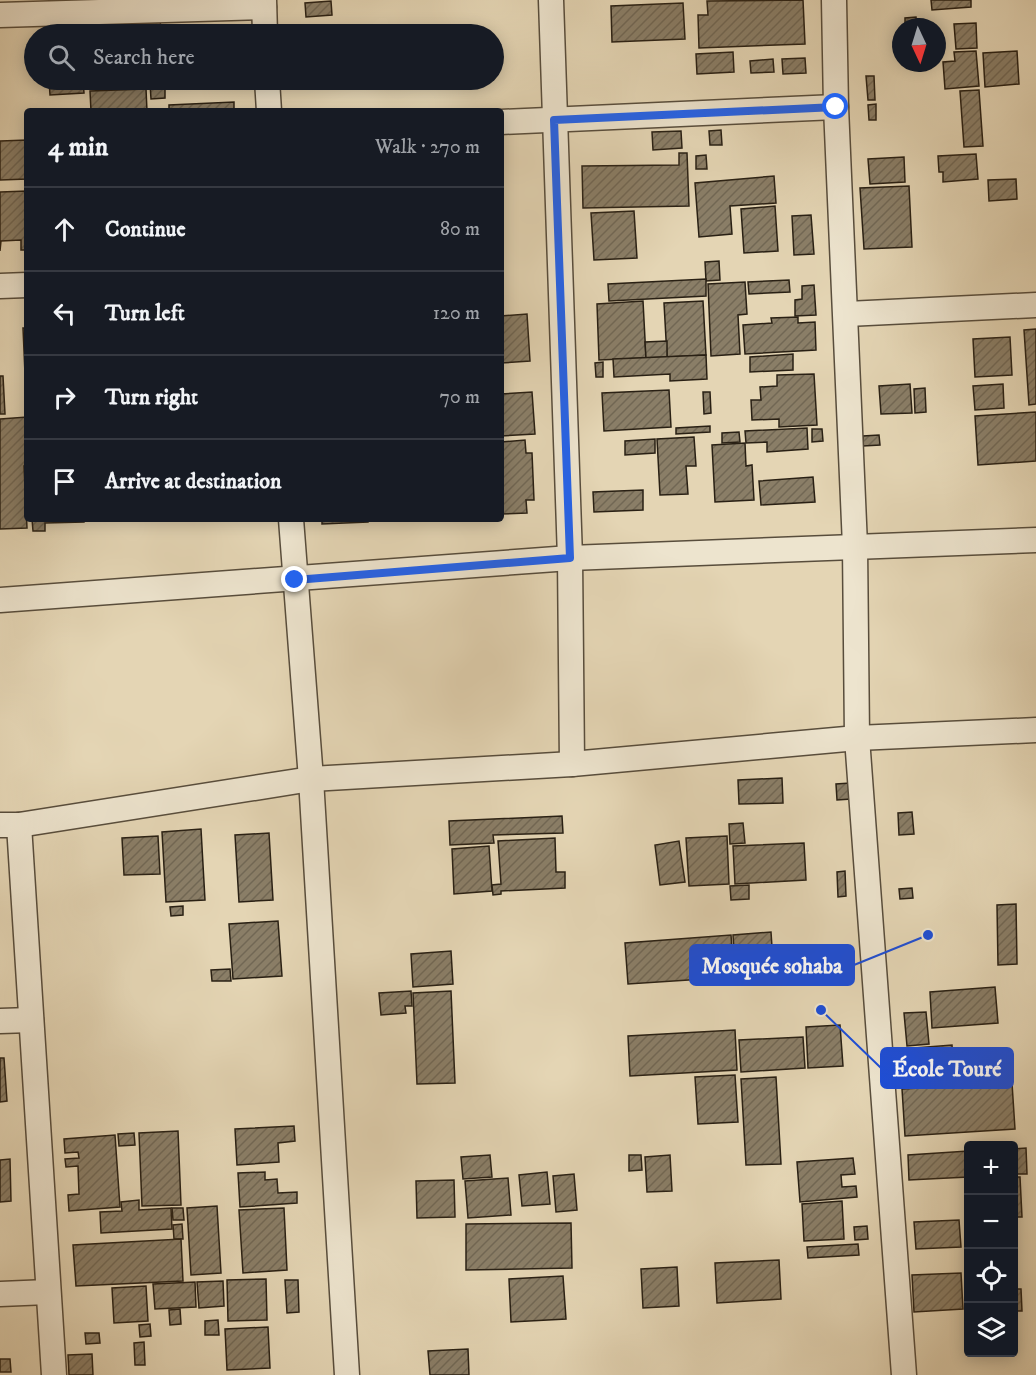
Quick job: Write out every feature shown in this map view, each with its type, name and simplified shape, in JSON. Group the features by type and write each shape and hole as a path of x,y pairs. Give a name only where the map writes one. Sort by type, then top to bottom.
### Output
{"street":[{"path":"551,0 570,558 572,764"},
{"path":"834,0 836,107 847,314 855,546 857,738 904,1375"},
{"path":"0,15 264,3 265,24"},
{"path":"268,90 269,108"},
{"path":"504,122 836,107"},
{"path":"0,286 24,285"},
{"path":"847,314 1036,305"},
{"path":"291,522 310,779 347,1375"},
{"path":"0,600 570,558 1036,540"},
{"path":"54,1375 31,1020 10,825 310,779 572,764 857,738 1036,730"},
{"path":"0,1021 31,1020"},
{"path":"0,1294 48,1292"}],"building":[{"path":"803,0 805,44 699,48 698,15 708,15 707,1"},
{"path":"931,0 971,0 971,7 932,10"},
{"path":"331,1 332,15 306,17 305,3"},
{"path":"683,3 685,39 612,42 611,6"},
{"path":"160,17 160,24 144,24 143,18"},
{"path":"976,23 977,48 956,49 954,24"},
{"path":"976,51 979,86 945,89 944,72 946,72 946,62 955,61 954,52"},
{"path":"1017,51 1019,84 985,87 983,53"},
{"path":"733,52 734,72 697,74 696,54"},
{"path":"805,58 806,73 783,74 782,59"},
{"path":"773,59 774,72 751,73 750,61"},
{"path":"866,76 874,76 875,100 868,100"},
{"path":"50,90 84,90 84,93 50,95"},
{"path":"146,90 147,108 91,108 90,91"},
{"path":"150,90 165,90 165,98 151,99"},
{"path":"979,90 983,146 964,147 960,91"},
{"path":"234,102 234,108 169,108 169,105"},
{"path":"876,104 876,120 869,120 868,105"},
{"path":"721,130 722,145 710,145 709,131"},
{"path":"681,131 682,148 653,150 652,132"},
{"path":"24,140 24,179 0,180 0,141"},
{"path":"679,153 687,153 689,206 583,208 582,166 679,165"},
{"path":"976,154 978,179 943,182 943,172 939,172 938,156"},
{"path":"706,155 707,169 696,169 696,156"},
{"path":"904,157 905,182 870,184 868,159"},
{"path":"774,176 776,203 730,206 732,234 699,237 695,183"},
{"path":"1016,179 1017,199 989,201 988,180"},
{"path":"909,186 912,247 864,249 860,188"},
{"path":"24,191 24,250 21,250 21,240 1,241 0,251 0,192"},
{"path":"775,206 778,251 744,253 741,209"},
{"path":"634,211 637,258 594,260 591,213"},
{"path":"811,215 814,254 794,255 792,216"},
{"path":"719,261 720,280 706,281 705,262"},
{"path":"706,279 706,296 609,301 608,284"},
{"path":"789,280 790,292 749,294 748,282"},
{"path":"745,282 747,314 738,315 740,354 711,356 708,284"},
{"path":"814,285 816,315 795,316 795,300 802,299 802,286"},
{"path":"643,301 646,358 599,360 597,304"},
{"path":"703,301 706,355 667,357 664,303"},
{"path":"527,314 530,361 504,363 504,316"},
{"path":"798,317 798,323 815,322 816,350 745,354 743,325 772,323 771,318"},
{"path":"1036,329 1036,404 1029,405 1024,330"},
{"path":"1010,337 1012,375 975,377 973,339"},
{"path":"667,341 667,357 646,358 645,342"},
{"path":"793,354 793,370 750,372 750,357"},
{"path":"706,355 707,379 670,381 670,374 614,377 613,359"},
{"path":"603,362 603,377 596,377 595,363"},
{"path":"814,374 817,425 779,427 779,419 752,420 751,400 761,400 760,387 777,386 777,375"},
{"path":"0,376 3,376 5,414 0,414"},
{"path":"910,384 912,413 881,414 879,386"},
{"path":"1003,384 1004,408 975,410 973,386"},
{"path":"925,388 926,412 915,413 914,389"},
{"path":"669,390 671,427 604,431 602,393"},
{"path":"532,392 535,434 504,436 504,394"},
{"path":"703,392 710,392 711,413 704,414"},
{"path":"1036,412 1036,461 978,465 975,416"},
{"path":"24,417 24,522 27,522 27,528 0,529 0,419"},
{"path":"710,426 710,432 676,434 676,428"},
{"path":"807,428 808,449 767,452 767,442 746,443 745,431"},
{"path":"812,429 822,429 823,441 812,442"},
{"path":"739,432 740,442 722,443 722,433"},
{"path":"879,435 880,445 863,446 863,436"},
{"path":"694,437 696,466 686,466 688,494 660,495 657,439"},
{"path":"655,439 655,453 625,455 625,441"},
{"path":"525,440 526,453 532,453 534,500 526,500 527,513 504,514 504,442"},
{"path":"745,443 746,466 752,465 754,500 715,502 712,445"},
{"path":"813,477 815,502 761,505 759,481"},
{"path":"643,490 643,510 594,512 593,492"},
{"path":"32,522 84,522 45,523 45,531 33,531"},
{"path":"322,522 368,522 322,524"},
{"path":"782,778 783,803 739,804 738,780"},
{"path":"850,783 851,799 837,800 836,784"},
{"path":"912,812 914,834 899,835 898,813"},
{"path":"562,816 563,833 493,835 494,843 450,845 449,821"},
{"path":"743,823 745,843 730,844 729,824"},
{"path":"201,829 205,900 166,902 162,832"},
{"path":"269,833 273,900 239,902 235,835"},
{"path":"158,836 160,874 124,875 122,838"},
{"path":"727,836 729,884 689,886 686,838"},
{"path":"555,838 556,872 565,872 565,888 501,891 501,894 493,895 492,885 501,884 498,841"},
{"path":"679,841 685,882 660,885 655,845"},
{"path":"804,843 806,880 735,884 733,846"},
{"path":"489,846 492,891 454,894 452,849"},
{"path":"845,871 846,896 838,897 837,872"},
{"path":"749,885 749,899 731,900 730,886"},
{"path":"912,888 913,898 900,899 899,889"},
{"path":"1016,904 1017,964 998,965 997,905"},
{"path":"183,906 183,915 171,916 170,907"},
{"path":"278,921 282,976 233,979 229,924"},
{"path":"771,932 774,977 736,980 733,935"},
{"path":"731,935 734,977 628,984 625,943"},
{"path":"451,951 453,984 413,987 411,954"},
{"path":"230,969 231,981 212,981 211,970"},
{"path":"995,987 998,1023 932,1028 930,992"},
{"path":"411,991 412,1006 405,1006 406,1013 381,1015 379,993"},
{"path":"451,991 455,1083 417,1084 413,993"},
{"path":"926,1012 929,1044 907,1046 904,1013"},
{"path":"840,1025 843,1066 808,1068 806,1027"},
{"path":"735,1030 737,1070 630,1076 628,1036"},
{"path":"803,1037 805,1068 741,1072 739,1040"},
{"path":"952,1045 954,1078 917,1081 915,1048"},
{"path":"0,1058 4,1058 7,1101 0,1102"},
{"path":"735,1075 738,1122 698,1124 695,1077"},
{"path":"776,1077 781,1164 746,1165 741,1079"},
{"path":"1012,1083 1015,1129 905,1136 902,1089"},
{"path":"294,1126 295,1141 278,1143 279,1162 237,1165 235,1129"},
{"path":"178,1131 181,1205 142,1206 139,1133"},
{"path":"134,1133 135,1145 119,1146 118,1134"},
{"path":"115,1135 120,1207 69,1211 68,1195 79,1194 78,1166 66,1167 65,1159 79,1158 78,1152 65,1153 64,1139"},
{"path":"1026,1148 1027,1174 1018,1174 1018,1149"},
{"path":"964,1151 964,1177 909,1180 908,1155"},
{"path":"490,1155 492,1177 463,1179 461,1157"},
{"path":"629,1155 641,1155 642,1170 629,1171"},
{"path":"670,1155 672,1191 647,1192 645,1157"},
{"path":"853,1158 855,1174 841,1175 842,1187 856,1186 857,1197 800,1202 797,1162"},
{"path":"10,1159 11,1201 0,1202 0,1160"},
{"path":"265,1172 265,1180 277,1179 278,1193 297,1192 297,1203 240,1207 238,1173"},
{"path":"547,1172 550,1204 522,1206 519,1175"},
{"path":"574,1174 577,1210 556,1212 553,1176"},
{"path":"1018,1177 1020,1177 1022,1217 1018,1217"},
{"path":"508,1178 511,1215 468,1218 465,1181"},
{"path":"454,1180 455,1217 417,1218 416,1181"},
{"path":"139,1200 139,1210 171,1208 172,1229 101,1233 100,1212 122,1211 121,1202"},
{"path":"842,1201 844,1239 804,1241 802,1204"},
{"path":"217,1206 221,1273 191,1275 187,1208"},
{"path":"172,1208 183,1208 184,1220 173,1220"},
{"path":"284,1208 287,1270 243,1273 239,1210"},
{"path":"959,1220 961,1247 916,1249 914,1222"},
{"path":"571,1223 572,1268 466,1270 466,1224"},
{"path":"182,1224 183,1239 174,1239 173,1225"},
{"path":"867,1226 868,1239 855,1240 854,1227"},
{"path":"181,1239 183,1281 76,1286 73,1245"},
{"path":"858,1244 859,1255 808,1258 807,1247"},
{"path":"779,1260 781,1299 717,1303 715,1263"},
{"path":"677,1267 679,1306 643,1308 641,1269"},
{"path":"961,1273 963,1309 914,1312 912,1275"},
{"path":"563,1276 566,1319 511,1322 509,1279"},
{"path":"266,1279 267,1320 228,1321 227,1280"},
{"path":"285,1280 298,1280 299,1312 287,1313"},
{"path":"223,1281 224,1306 199,1308 197,1282"},
{"path":"195,1282 196,1307 155,1309 153,1284"},
{"path":"146,1286 148,1321 114,1323 112,1288"},
{"path":"1018,1289 1021,1289 1022,1311 1018,1311"},
{"path":"180,1309 181,1324 170,1325 169,1310"},
{"path":"218,1320 219,1335 205,1335 205,1321"},
{"path":"150,1324 151,1336 140,1337 139,1325"},
{"path":"268,1327 270,1368 227,1370 225,1329"},
{"path":"85,1333 99,1333 100,1343 86,1344"},
{"path":"144,1342 145,1365 135,1365 134,1343"},
{"path":"468,1349 469,1375 430,1375 428,1351"},
{"path":"92,1354 93,1375 69,1375 68,1355"},
{"path":"0,1359 10,1359 11,1372 0,1372"}],"place":[{"name":"Mosquée sohaba","path":"928,935"},
{"name":"École Touré","path":"821,1010"}],"route":[{"path":"295,580 570,558 554,120 836,107"}]}
